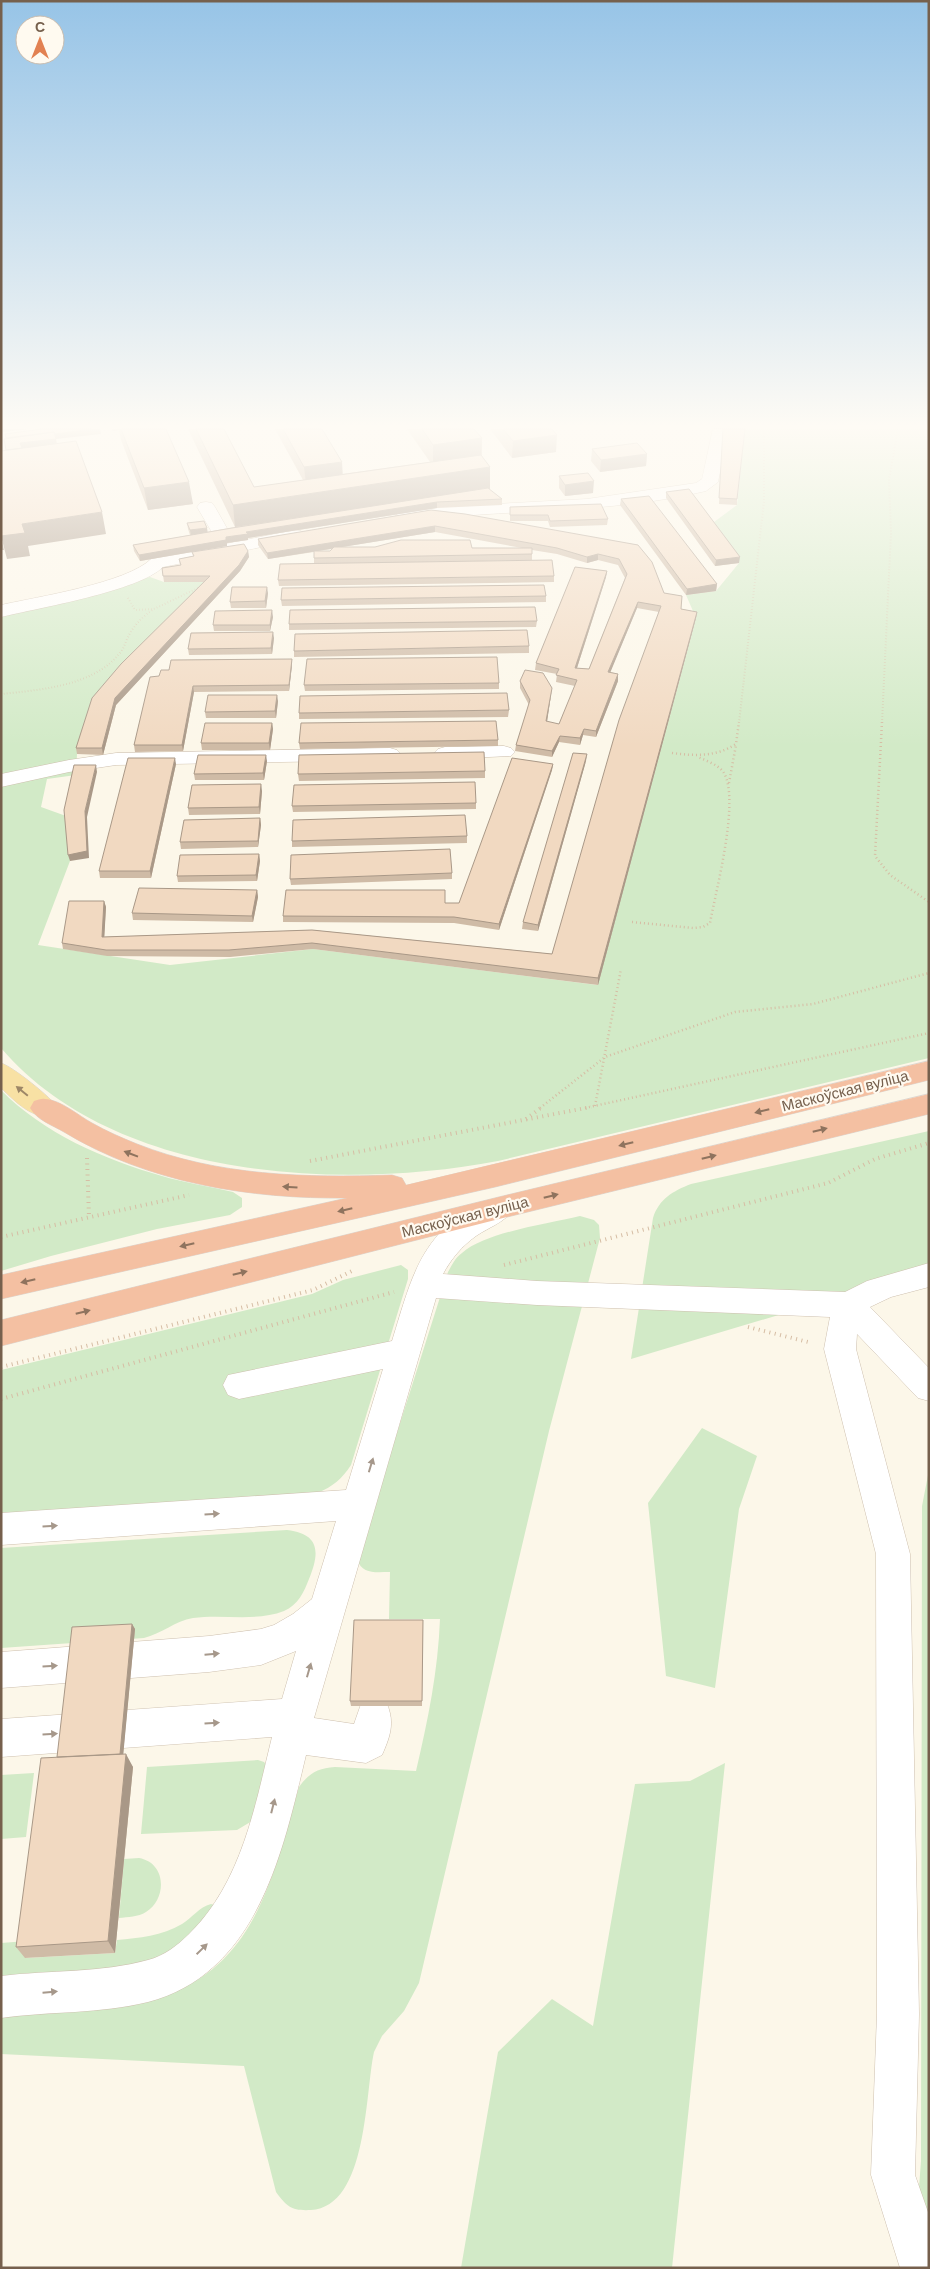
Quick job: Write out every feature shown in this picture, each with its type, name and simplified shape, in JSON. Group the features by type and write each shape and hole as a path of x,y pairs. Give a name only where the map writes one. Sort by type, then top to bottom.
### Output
{"highway":[{"name":"Маскоўская вуліца","path":"1,1288 495,1176 929,1070"},
{"name":"Маскоўская вуліца","path":"1,1333 503,1207 929,1104"},
{"path":"44,1108 69,1124 126,1152 164,1165 231,1182 308,1188 354,1188 495,1176"}],"main road":[{"path":"1,1072 20,1090 44,1108"}],"lane":[{"path":"1,611 119,582 150,570 156,563 294,535"},
{"path":"1,781 69,766 116,759 504,752"},
{"path":"1,1998 122,1986 156,1979 190,1961 218,1934 240,1901 257,1861 293,1726 424,1285 434,1262 451,1239 473,1223 503,1207"},
{"path":"922,2268 893,2175 898,2014 892,1554 840,1349 842,1326 851,1305 869,1293 929,1275"},
{"path":"424,1285 537,1293 851,1305 865,1323 909,1370 929,1388"},
{"path":"239,1385 405,1351"},
{"path":"1,1529 359,1504"},
{"path":"1,1670 244,1650 284,1639 306,1626 327,1609"},
{"path":"1,1738 293,1726 366,1744 369,1742 374,1717"}],"path":[{"path":"632,922 693,928 703,927 710,922 728,823 729,783 736,744 760,535"},
{"path":"891,535 875,856 890,875 929,902"},
{"path":"119,582 135,610 154,609"},
{"path":"1,694 63,686 103,669 122,652 127,638 139,618 206,584"},
{"path":"697,757 721,753 736,744"},
{"path":"672,753 697,757 712,763 724,772 729,783"},
{"path":"596,1106 621,969"},
{"path":"525,1120 605,1057 735,1012 813,1004 929,973"},
{"path":"309,1162 596,1106 929,1033"},
{"path":"86,1155 89,1217"},
{"path":"1,1237 195,1194 231,1182"},
{"path":"1,1367 312,1290 354,1270"},
{"path":"742,1325 760,1332 840,1349"}],"green space":[{"path":"718,535 929,535 929,1058 498,1161 436,1170 370,1175 301,1173 233,1165 166,1150 104,1126 48,1092 1,1048 1,615 150,577 164,582 211,582 94,705 77,754 76,775 47,779 41,807 66,816 70,861 38,945 170,965 313,949 597,985 696,618 686,595 716,591 739,563"},
{"path":"1,1090 36,1119 76,1143 140,1169 179,1181 233,1192 242,1198 242,1207 230,1215 157,1229 1,1271"},
{"path":"929,1131 929,1270 631,1359 653,1218 659,1206 668,1196 691,1184"},
{"path":"580,1216 594,1220 599,1225 600,1238 549,1431 419,1983 404,2011 382,2036 374,2052 361,2145 354,2169 344,2190 330,2204 311,2210 294,2209 287,2205 276,2192 244,2066 1,2054 1,2012 163,1994 174,1991 203,1976 226,1956 245,1933 260,1906 282,1847 299,1787 306,1778 319,1770 335,1767 416,1771 432,1695 440,1619 389,1619 390,1572 370,1572 362,1568 357,1559 448,1272 457,1257 486,1239 501,1234"},
{"path":"401,1265 408,1270 408,1279 351,1465 337,1482 328,1488 318,1493 1,1518 1,1370 312,1294 343,1280"},
{"path":"702,1428 757,1456 739,1509 715,1688 666,1676 648,1503"},
{"path":"929,1470 929,2268 913,2268 921,2161 922,1506"},
{"path":"287,1530 306,1536 311,1540 316,1553 313,1569 303,1593 297,1602 284,1611 251,1617 193,1618 144,1638 1,1648 1,1548"},
{"path":"258,1760 264,1762 267,1766 252,1821 237,1830 141,1834 147,1767"},
{"path":"725,1763 672,2268 461,2268 498,2052 552,1999 593,2026 635,1784 690,1781"},
{"path":"34,1773 26,1837 1,1839 1,1775"},
{"path":"139,1858 148,1861 159,1874 161,1882 158,1899 143,1914 119,1918 124,1859"},
{"path":"211,1904 215,1905 216,1908 161,1961 1,1986 1,1943 27,1941 26,1958 115,1953 117,1940 158,1934 174,1928"}],"building":[{"path":"192,535 241,535 226,537 226,540 139,555 133,545"},
{"path":"283,535 380,535 267,553 258,539"},
{"path":"484,535 582,535 638,545 652,562 664,593 682,596 681,609 697,612 598,978 312,943 229,950 106,950 62,943 69,901 104,901 102,937 312,930 552,954 619,720 661,606 638,602 608,672 618,674 596,731 584,729 580,738 560,736 552,751 516,745 530,700 520,681 525,670 543,673 552,688 546,721 559,724 577,680 556,675 559,669 536,663 575,567 607,571 575,668 589,669 627,574 619,559 598,554 587,557 557,548"},
{"path":"647,535 679,535 717,584 687,589"},
{"path":"698,535 723,535 740,557 716,560"},
{"path":"401,540 470,540 472,548 532,548 532,554 314,558 314,551 330,551 334,547 375,547"},
{"path":"244,544 248,551 239,565 115,698 102,748 76,748 92,698 121,664 210,576 163,576 162,568 181,565 179,559 194,556 192,552"},
{"path":"552,560 554,576 278,580 280,564"},
{"path":"544,585 546,596 281,600 282,588"},
{"path":"232,587 267,587 265,601 230,602"},
{"path":"535,607 537,621 289,624 290,610"},
{"path":"272,610 270,625 213,625 215,611"},
{"path":"527,630 529,646 294,651 295,634"},
{"path":"273,632 271,648 188,649 191,633"},
{"path":"497,657 499,683 304,685 307,659"},
{"path":"292,659 289,685 193,686 182,745 134,745 150,677 159,676 161,670 169,670 171,660"},
{"path":"507,693 509,710 299,713 300,696"},
{"path":"208,695 277,695 275,711 205,712"},
{"path":"496,721 498,740 299,743 301,723"},
{"path":"205,723 272,723 269,743 201,743"},
{"path":"484,752 485,771 298,774 299,755"},
{"path":"573,753 587,754 538,925 523,922"},
{"path":"198,755 266,755 263,773 194,774"},
{"path":"128,758 175,758 150,871 99,871"},
{"path":"512,758 553,764 499,924 454,917 283,916 286,890 445,890 445,903 459,903"},
{"path":"74,765 96,765 85,811 87,851 68,855 64,810"},
{"path":"475,782 476,803 292,806 294,785"},
{"path":"261,784 259,807 188,808 192,785"},
{"path":"465,815 467,836 292,841 293,820"},
{"path":"260,818 258,841 180,842 184,820"},
{"path":"450,849 452,873 290,879 291,855"},
{"path":"259,854 256,875 177,876 180,855"},
{"path":"139,888 257,890 252,916 132,913"},
{"path":"354,1620 423,1620 422,1701 350,1701"},
{"path":"132,1624 120,1754 57,1757 72,1627"},
{"path":"126,1754 108,1941 16,1947 41,1758"}]}
